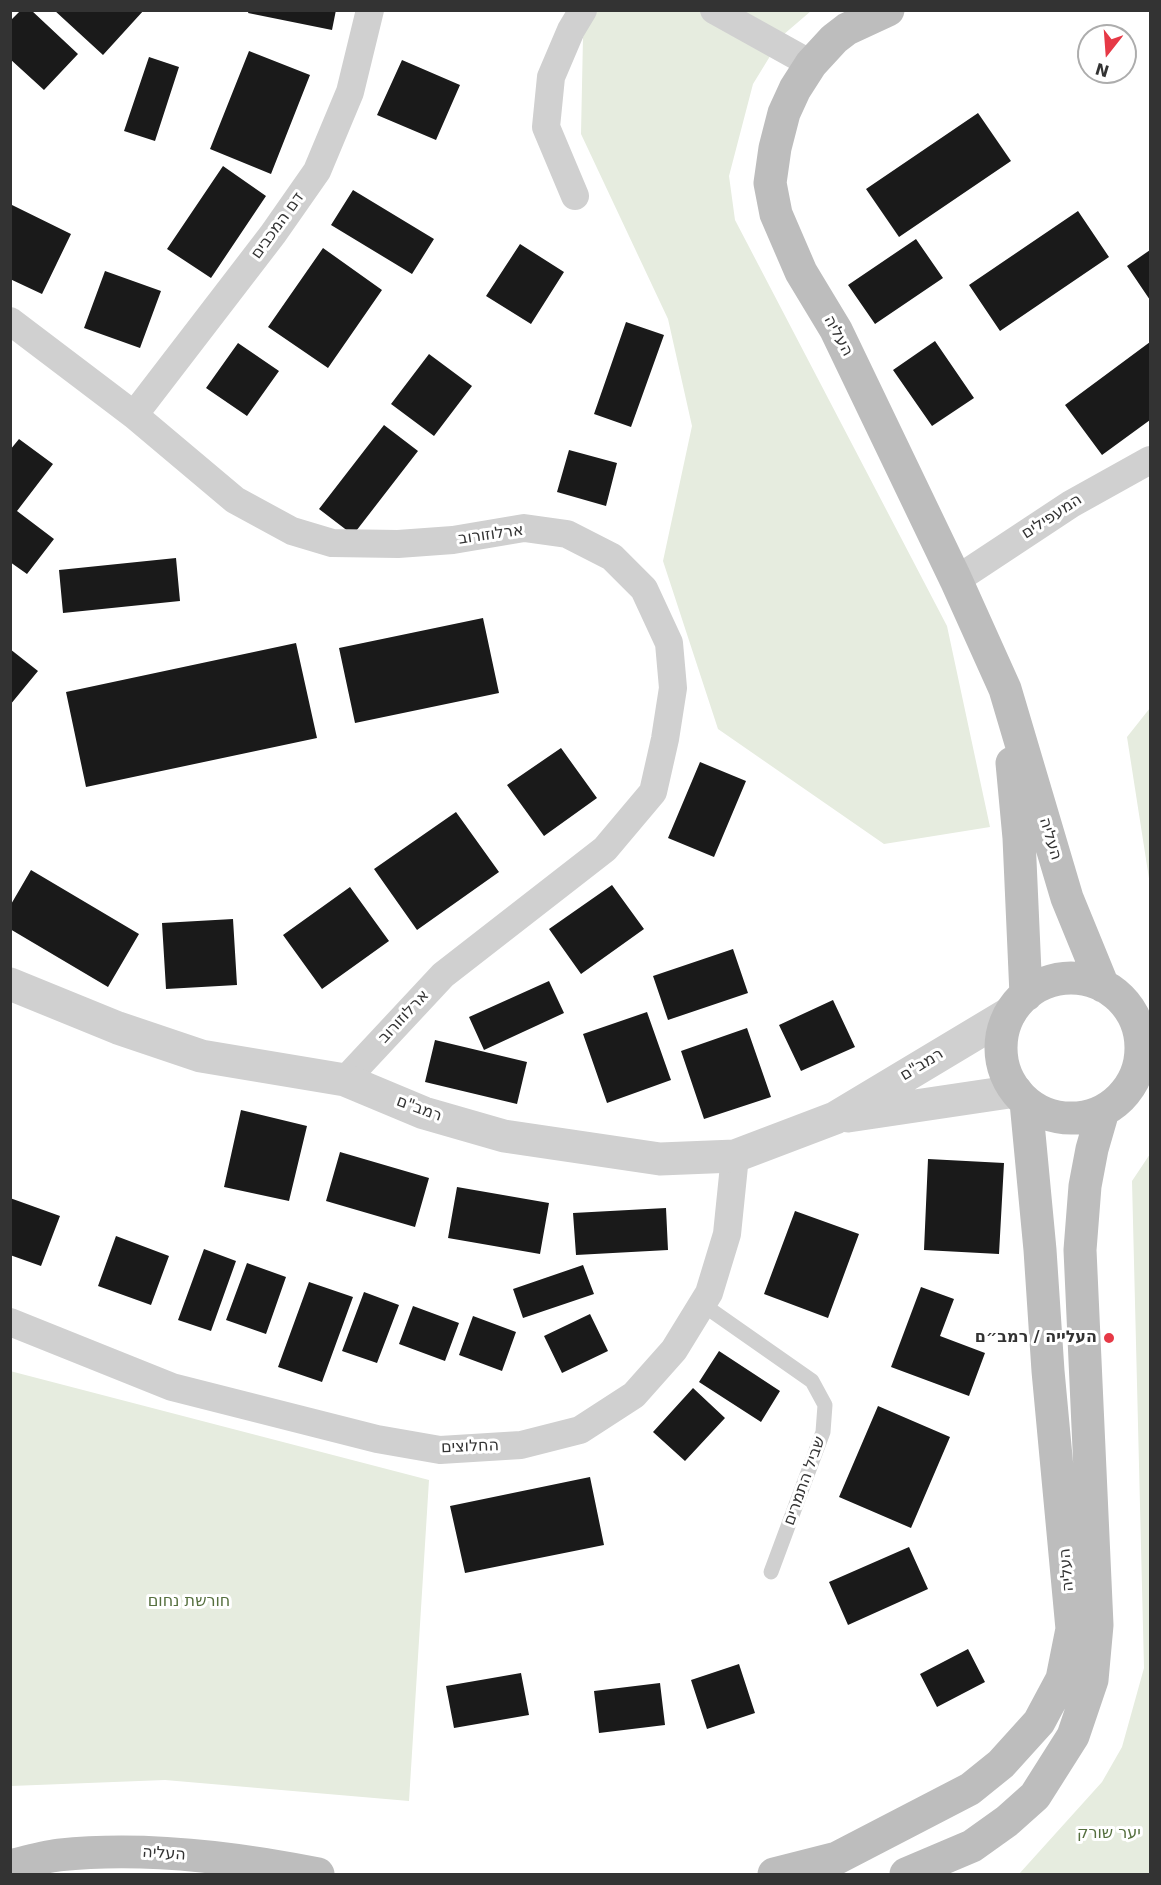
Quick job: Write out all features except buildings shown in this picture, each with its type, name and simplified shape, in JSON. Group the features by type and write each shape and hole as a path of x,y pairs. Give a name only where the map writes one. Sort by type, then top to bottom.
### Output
{"main road":[{"name":"העליה","path":"888,10 847,29 822,50 795,89 784,113 775,148 770,183 776,214 801,272 836,330 956,580 1005,689 1067,898 1103,986"},
{"name":"העליה","path":"1005,689 1019,838 1018,1004"},
{"path":"1063,979 1083,979 1103,986 1121,999 1134,1016 1141,1037 1141,1060 1134,1080 1121,1098 1103,1111 1084,1117 1063,1118 1044,1113 1021,1097 1005,1073 1001,1053 1003,1032 1018,1004 1043,984 1063,979"},
{"name":"העליה","path":"774,1875 837,1857 970,1789 1000,1764 1039,1722 1062,1679 1072,1629 1048,1371 1040,1250 1021,1097"},
{"name":"העליה","path":"906,1875 972,1846 1007,1821 1035,1796 1073,1736 1092,1680 1097,1625 1080,1250 1085,1186 1092,1149 1103,1111"},
{"name":"העליה","path":"10,1866 57,1855 143,1852 207,1857 318,1875"}],"street":[{"name":"דם המכבים","path":"134,415 266,244 317,171 350,92 370,10"},
{"path":"575,196 546,127 551,77 571,30 584,10"},
{"path":"714,10 811,64"},
{"name":"ארלוזורוב","path":"10,321 134,415 235,500 292,531 332,543 398,544 453,540 524,528 567,534 612,557 644,589 669,643 673,688 653,792 605,849 443,975 345,1080"},
{"name":"המעפילים","path":"956,580 1071,504 1150,460"},
{"name":"רמב\"ם","path":"10,984 118,1028 201,1056 345,1080 424,1113 504,1136 660,1159 735,1156 835,1118 1018,1004"},
{"name":"רמב\"ם","path":"835,1118 1021,1097"},
{"name":"החלוצים","path":"10,1322 172,1387 377,1439 440,1450 521,1445 580,1430 634,1395 674,1350 709,1293 727,1234 735,1156"}],"lane":[{"name":"שביל התמרים","path":"702,1305 812,1382 825,1405 823,1432 771,1572"}],"green space":[{"path":"594,11 811,11 783,35 753,84 729,176 735,220 947,626 990,827 884,844 718,729 663,561 692,426 668,319 581,134 583,37"},
{"path":"1150,708 1150,885 1127,737"},
{"name":"יער שורק","path":"1150,1154 1150,1874 1019,1874 1102,1782 1122,1747 1144,1668 1132,1181"},
{"name":"חורשת נחום","path":"10,1371 429,1480 409,1801 165,1780 11,1786"}],"place":[{"name":"העלייה / רמב״ם","path":"1109,1338"}]}
